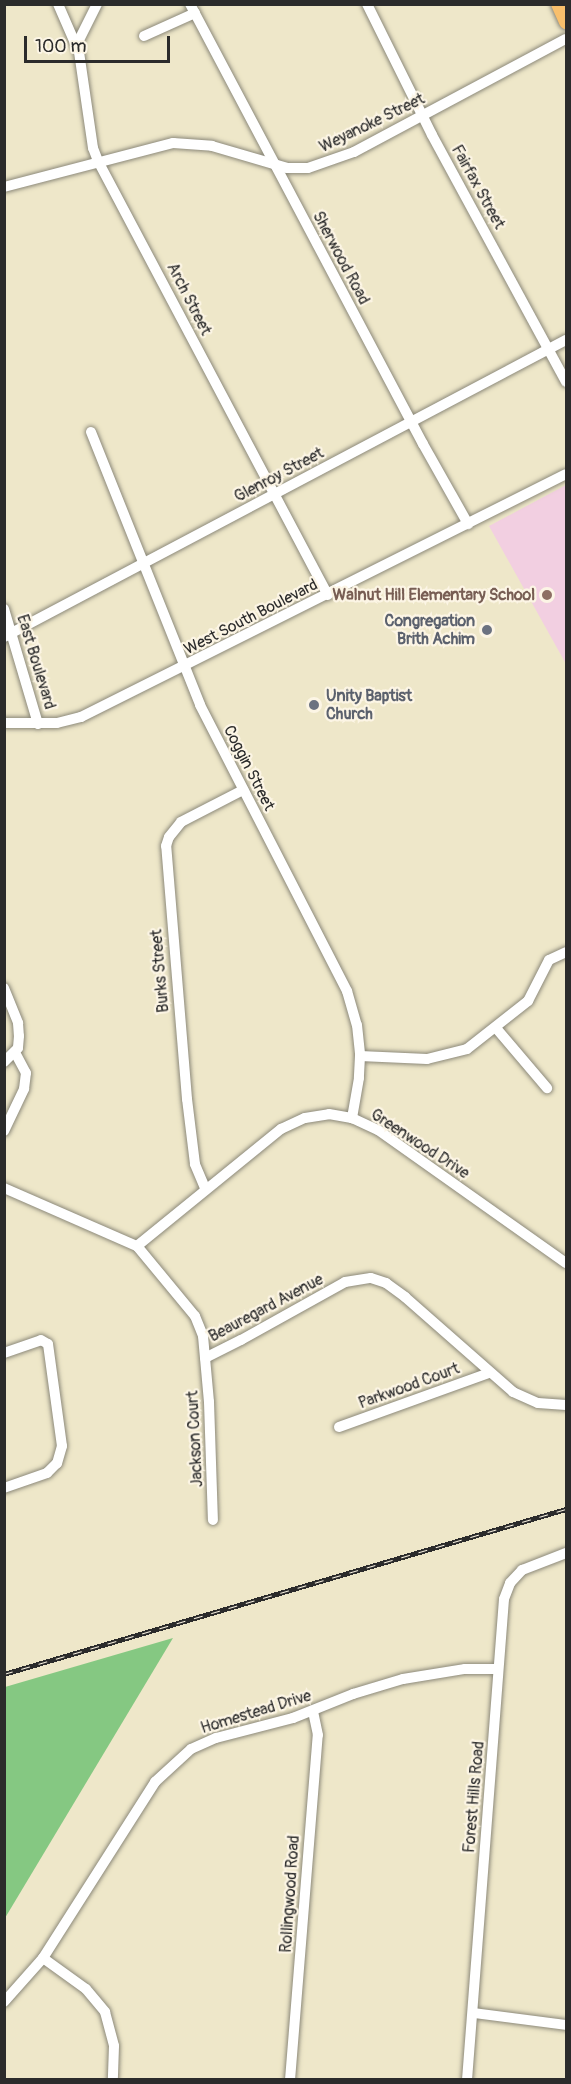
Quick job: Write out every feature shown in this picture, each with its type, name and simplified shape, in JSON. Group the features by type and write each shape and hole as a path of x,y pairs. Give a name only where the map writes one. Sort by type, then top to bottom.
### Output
{"main road":[{"path":"558,4 567,22"}],"street":[{"name":"Arch Street","path":"58,4 77,44 93,148 98,161 328,595"},
{"path":"77,44 97,4"},
{"name":"Fairfax Street","path":"367,4 422,115 567,382"},
{"path":"144,36 193,9"},
{"name":"Sherwood Road","path":"193,9 411,422 468,524"},
{"name":"Weyanoke Street","path":"4,187 173,143 195,143 297,170 330,162 567,39"},
{"name":"Glenroy Street","path":"8,635 567,339"},
{"name":"Coggin Street","path":"91,432 200,705 347,991 357,1025 360,1056 358,1089 352,1118"},
{"name":"West South Boulevard","path":"4,723 39,724 81,717 567,474"},
{"name":"East Boulevard","path":"4,609 8,635 39,724"},
{"name":"Burks Street","path":"205,1188 195,1164 165,855 169,837 181,822 243,790"},
{"path":"360,1056 414,1059 444,1056 467,1049 496,1028 534,994 549,960 567,952"},
{"path":"4,988 18,1023 19,1036 15,1052 4,1062"},
{"path":"496,1028 546,1088"},
{"path":"4,1131 24,1089 26,1073 15,1052"},
{"name":"Greenwood Drive","path":"137,1246 205,1188 291,1123 329,1114 352,1118 378,1130 567,1263"},
{"name":"Beauregard Avenue","path":"8,1190 137,1246 195,1316 203,1336 205,1358 242,1340 345,1282 364,1277 381,1281 405,1297 489,1373 525,1399 567,1406"},
{"path":"4,1353 45,1341 51,1357 61,1455 47,1473 4,1488"},
{"name":"Jackson Court","path":"205,1358 213,1520"},
{"name":"Parkwood Court","path":"339,1427 489,1373"},
{"name":"Forest Hills Road","path":"467,2079 474,2013 504,1599 510,1583 522,1570 566,1553"},
{"name":"Homestead Drive","path":"4,2002 43,1958 104,1860 167,1768 186,1752 210,1740 313,1711 353,1694 403,1679 465,1669 498,1669"},
{"name":"Rollingwood Road","path":"290,2079 318,1735 313,1711"},
{"path":"43,1958 86,1989 105,2012 114,2046 113,2079"},
{"path":"474,2013 567,2025"}],"shaded area":[{"name":"Walnut Hill Elementary School","path":"566,485 566,664 489,526"}],"green space":[{"path":"173,1638 5,1918 5,1687"}],"railway":[{"path":"4,1674 566,1509"}],"place":[{"name":"Walnut Hill Elementary School","path":"547,595"},
{"name":"Congregation Brith Achim","path":"487,630"},
{"name":"Unity Baptist Church","path":"314,705"}]}
